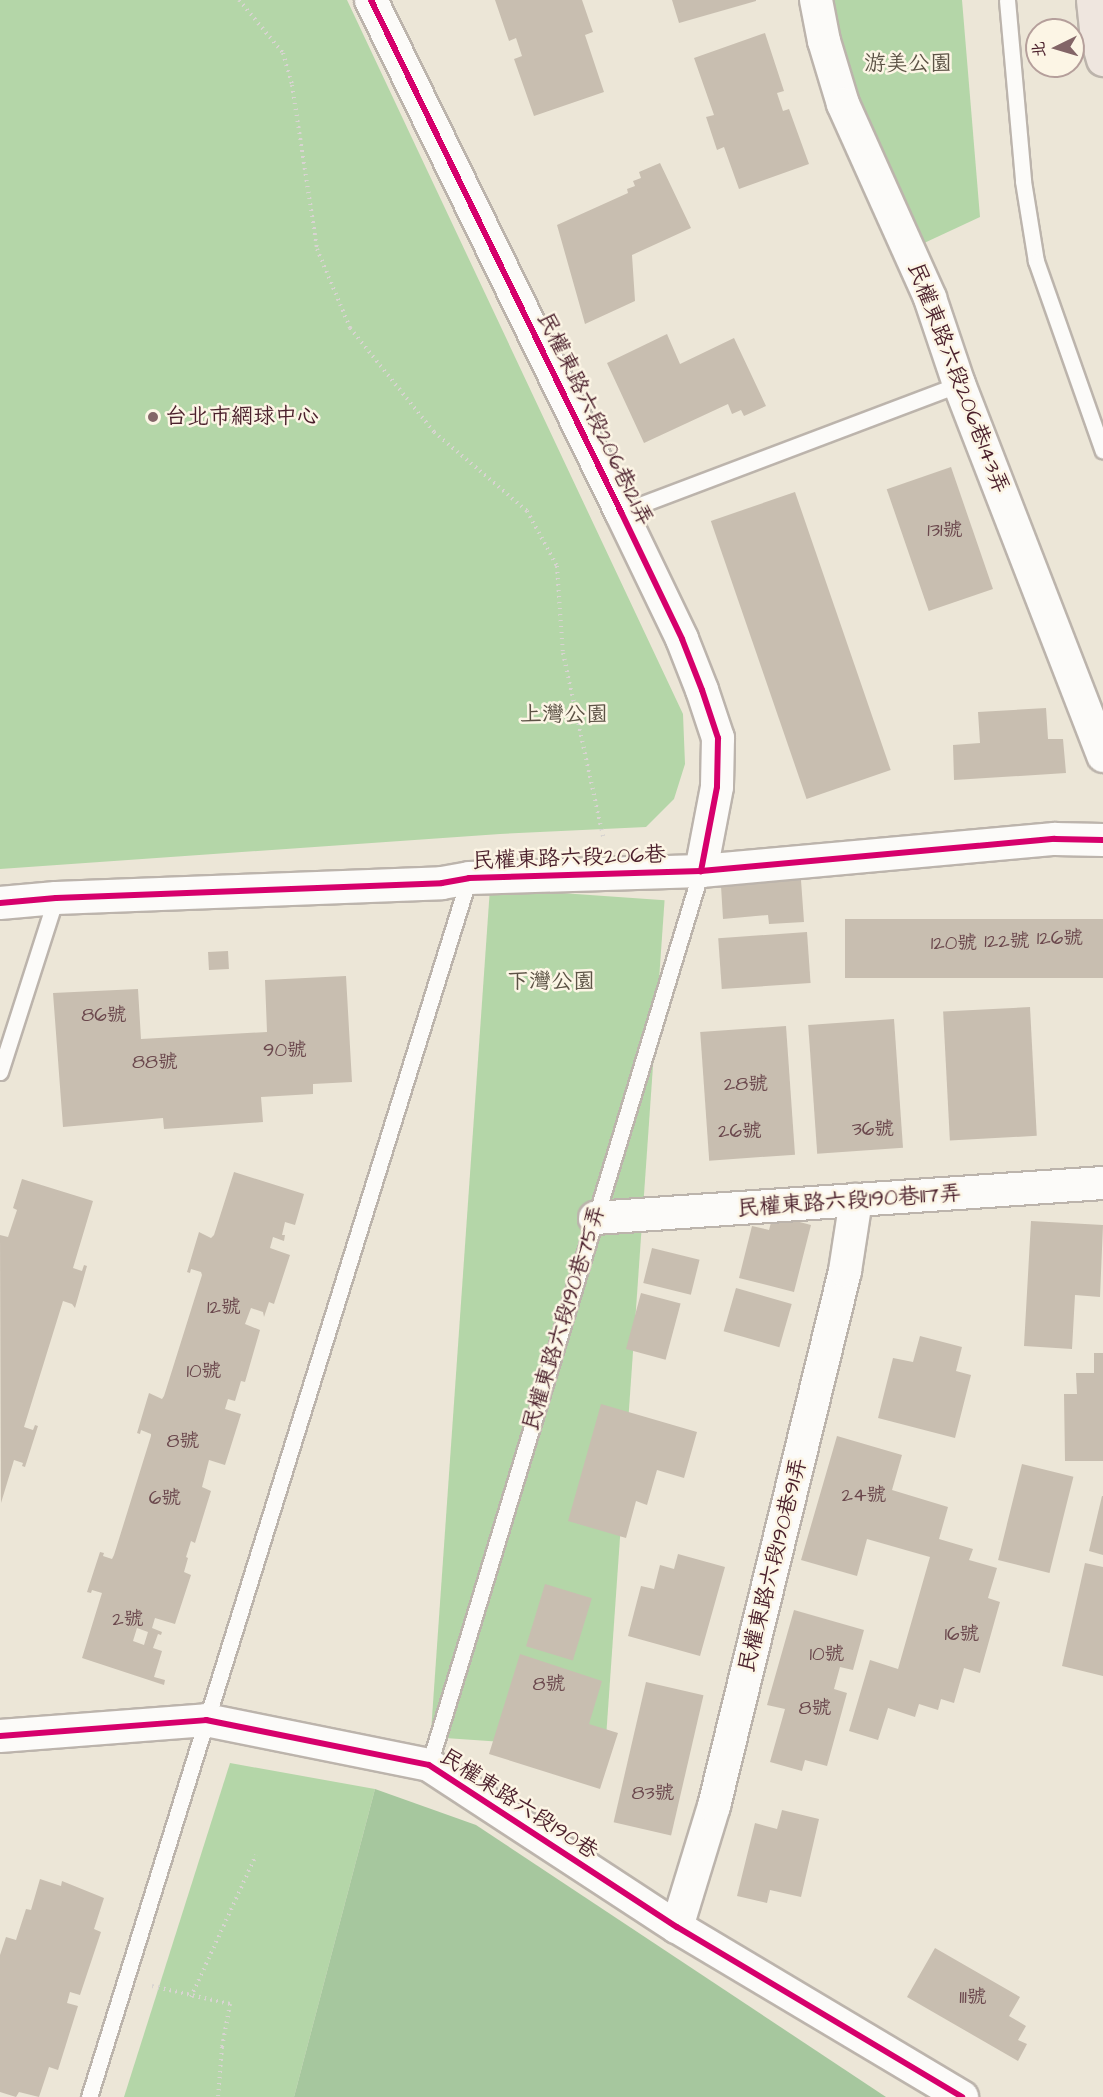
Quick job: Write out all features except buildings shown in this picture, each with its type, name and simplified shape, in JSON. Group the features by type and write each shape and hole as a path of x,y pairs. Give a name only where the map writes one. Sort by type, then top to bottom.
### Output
{"highway":[{"path":"1093,0 1097,38 1103,59"}],"street":[{"name":"民權東路六段206巷121弄","path":"371,0 682,639 718,738 717,787 700,871"},
{"name":"民權東路六段206巷143弄","path":"816,0 824,41 843,104 930,298 959,384 1103,756"},
{"name":"民權東路六段206巷","path":"0,903 56,898 442,883 469,878 700,871 1055,839 1103,840"},
{"name":"民權東路六段190巷117弄","path":"595,1218 1103,1183"},
{"name":"民權東路六段190巷91弄","path":"677,1927 716,1795 845,1271 856,1200"},
{"name":"民權東路六段190巷","path":"0,1736 206,1720 429,1765 677,1927 962,2097"}],"lane":[{"path":"1007,0 1023,181 1036,261 1103,451"},
{"path":"621,512 959,384"},
{"name":"民權東路六段190巷75弄","path":"429,1765 700,871"},
{"path":"88,2097 469,878"},
{"path":"0,1072 56,898"}],"path":[{"path":"239,0 283,53 292,85 317,249 350,328 434,432 526,510 557,566 563,653 612,875"},
{"path":"191,1997 256,1855"},
{"path":"125,1979 191,1997 230,2004 218,2097"}],"green space":[{"name":"上灣公園","path":"0,0 347,0 683,714 685,764 674,799 646,827 500,834 0,869"},
{"name":"游美公園","path":"834,0 962,0 980,217 922,244 850,80"},
{"name":"下灣公園","path":"490,888 665,900 605,1749 431,1737"},
{"path":"230,1763 375,1789 294,2097 124,2097"},
{"path":"375,1789 476,1825 886,2097 294,2097"}],"cycle path":[{"path":"371,0 682,639 702,690 718,738 717,787 701,871"},
{"path":"0,903 56,898 442,883 469,878 701,871 1055,839 1103,840"},
{"path":"0,1736 206,1720 429,1765 677,1927 962,2097"}],"place":[{"name":"台北市網球中心","path":"153,417"}]}
